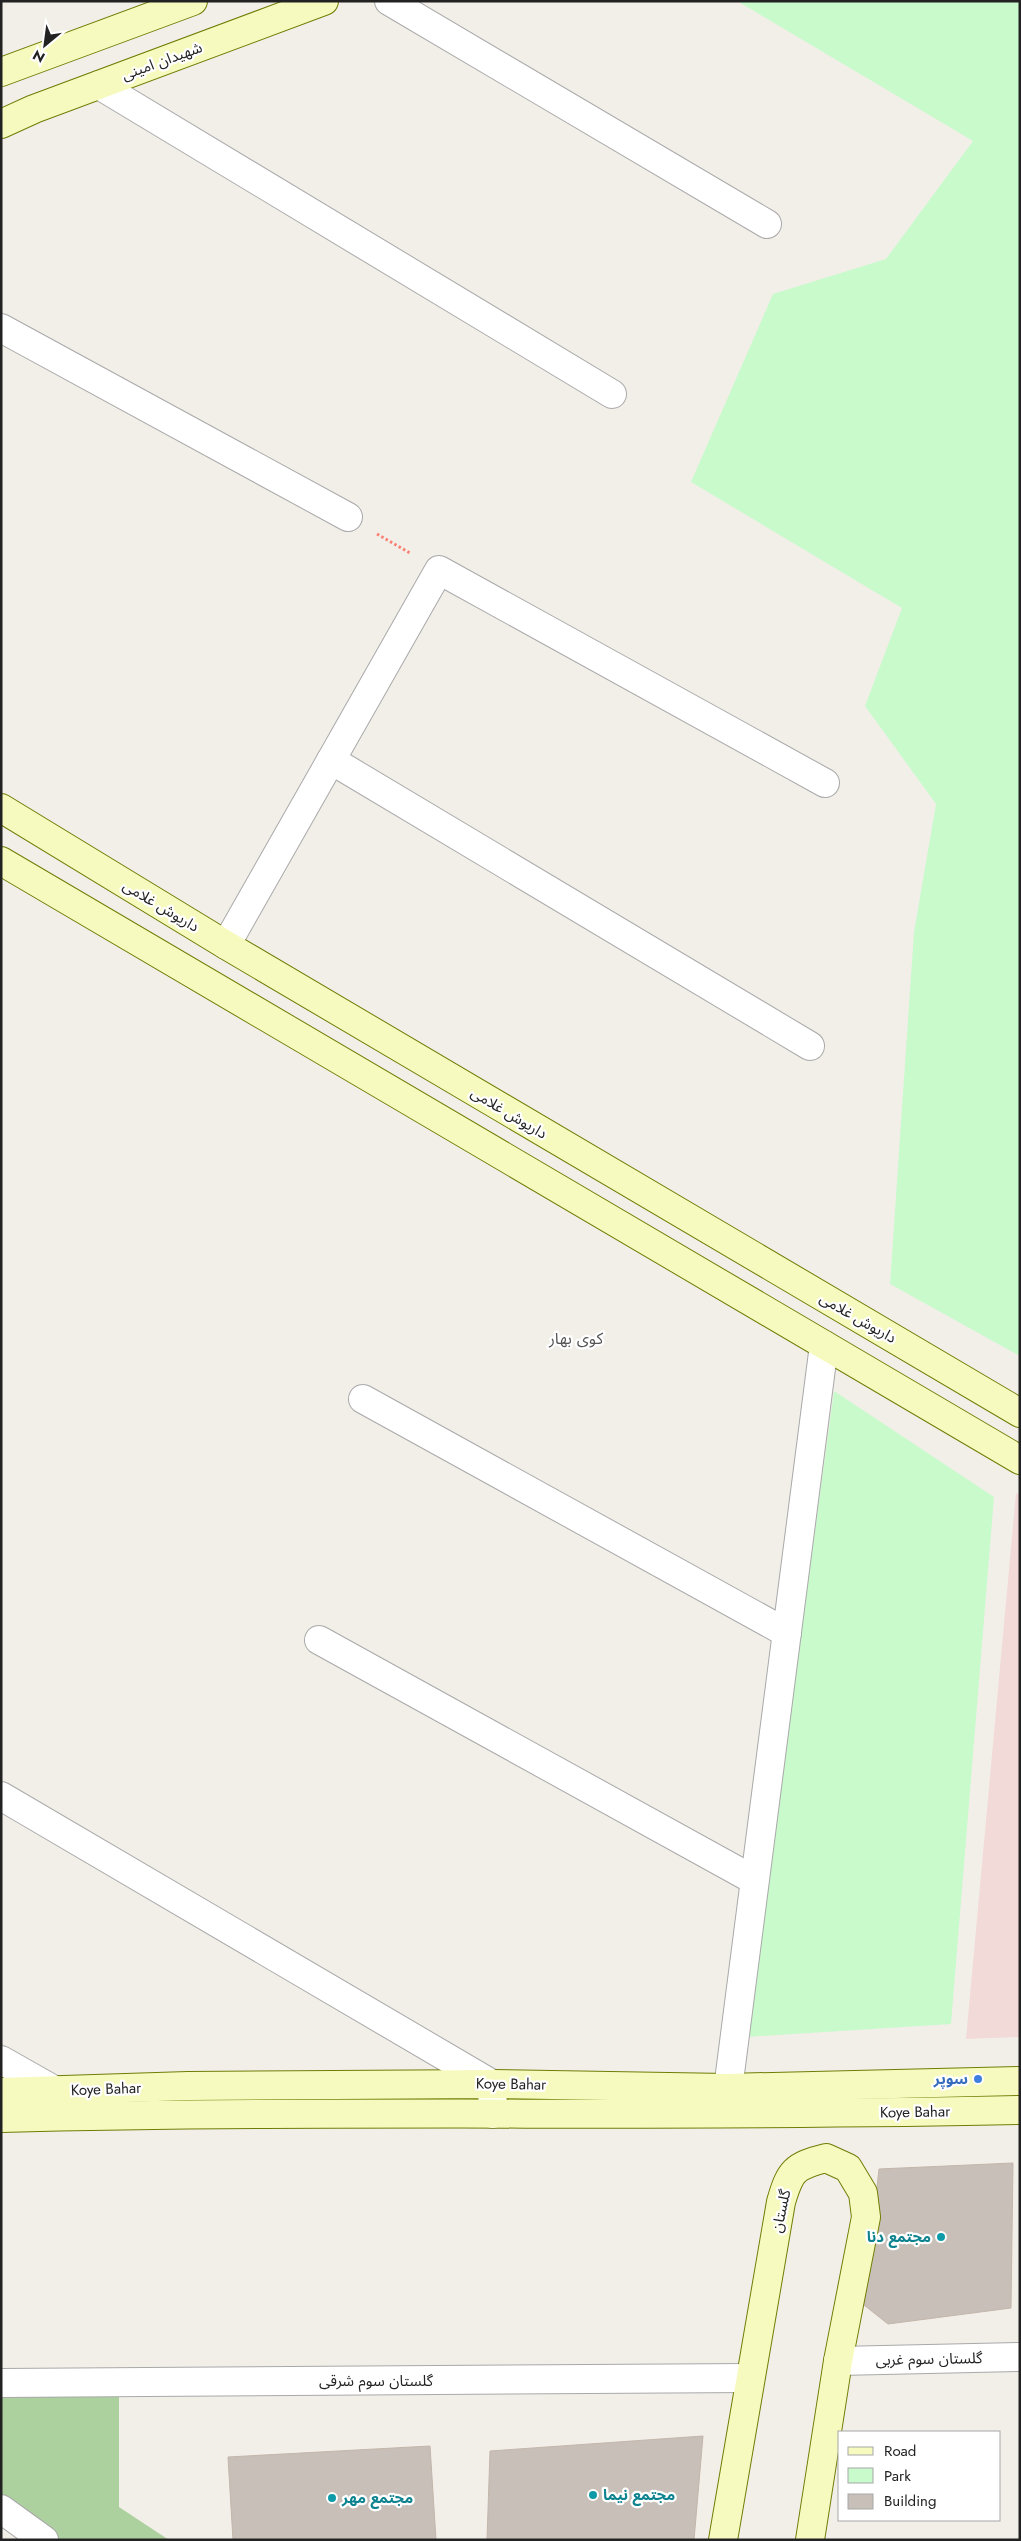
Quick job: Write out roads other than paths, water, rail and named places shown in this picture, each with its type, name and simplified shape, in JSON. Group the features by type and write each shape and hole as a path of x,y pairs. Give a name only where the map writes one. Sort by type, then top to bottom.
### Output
{"street":[{"path":"1,72 193,1"},
{"name":"شهیدان امینی","path":"1,124 99,85 324,1"},
{"path":"389,1 767,224"},
{"path":"99,85 612,394"},
{"path":"1,328 348,517"},
{"path":"226,945 439,570 825,783"},
{"path":"331,760 810,1046"},
{"name":"داریوش غلامی","path":"1,808 226,945 1020,1413"},
{"path":"1,862 1020,1460"},
{"path":"640,1236 657,1200"},
{"path":"726,2101 824,1345"},
{"path":"362,1399 787,1633"},
{"path":"319,1640 754,1880"},
{"path":"1,1796 492,2084 492,2114"},
{"path":"1,2060 54,2090"},
{"name":"Koye Bahar","path":"1,2118 188,2113 492,2114 726,2101 1020,2081"},
{"name":"Koye Bahar","path":"1,2092 188,2086 492,2084 726,2101 828,2114 1020,2110"},
{"name":"گلستان","path":"723,2540 781,2202 788,2178 805,2163 826,2158 848,2168 863,2193 866,2217 838,2361 810,2540"},
{"name":"گلستان سوم غربی","path":"838,2361 1020,2357"},
{"name":"گلستان سوم شرقی","path":"1,2383 750,2378"},
{"path":"1,2509 44,2540"}],"place":[{"name":"سوپر","path":"978,2079"},
{"name":"مجتمع دنا","path":"941,2237"},
{"name":"مجتمع نیما","path":"593,2495"},
{"name":"مجتمع مهر","path":"332,2498"}],"district":[{"name":"کوی بهار","path":"576,1338"}]}
